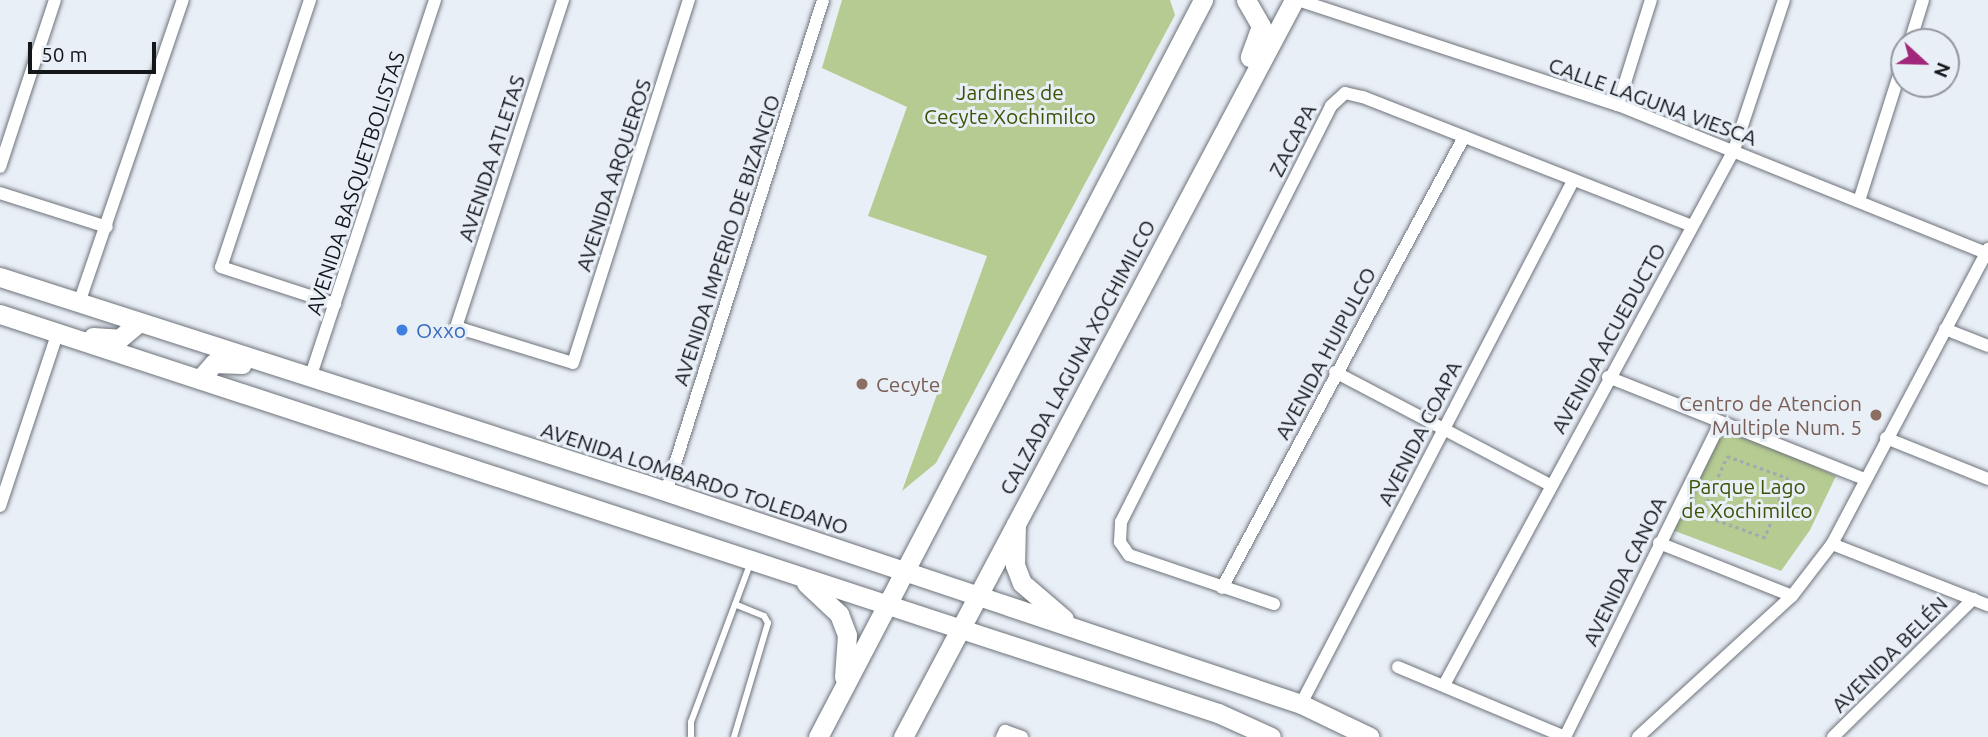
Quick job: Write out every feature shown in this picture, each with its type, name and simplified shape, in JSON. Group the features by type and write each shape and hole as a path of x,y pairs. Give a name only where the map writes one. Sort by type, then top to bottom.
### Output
{"main road":[{"path":"818,737 1202,0"},
{"path":"1160,250 1173,204 1261,36 1259,15 1246,0"},
{"name":"CALZADA LAGUNA XOCHIMILCO","path":"903,737 1016,520 1296,0"},
{"name":"AVENIDA LOMBARDO TOLEDANO","path":"0,277 138,324 666,492 1301,704 1370,737"},
{"path":"0,314 1218,713 1271,737"},
{"path":"58,332 119,339 138,324"},
{"path":"200,379 207,368 221,361 304,376"},
{"path":"1016,520 1015,565 1022,583 1034,598 1083,632"},
{"path":"797,576 839,614 847,653 842,692"}],"street":[{"path":"0,167 55,0"},
{"path":"79,303 183,0"},
{"path":"310,0 221,267 335,304"},
{"name":"AVENIDA BASQUETBOLISTAS","path":"304,376 335,304 435,0"},
{"name":"AVENIDA ATLETAS","path":"563,0 456,327 573,363"},
{"name":"AVENIDA ARQUEROS","path":"573,363 689,0"},
{"name":"AVENIDA IMPERIO DE BIZANCIO","path":"666,492 823,0"},
{"name":"CALLE LAGUNA VIESCA","path":"1296,0 1618,105 1988,253"},
{"path":"1618,105 1651,0"},
{"name":"AVENIDA ACUEDUCTO","path":"1444,685 1608,377 1734,150 1784,0"},
{"path":"1914,28 1923,0"},
{"name":"ZACAPA","path":"1222,588 1129,555 1120,542 1121,522 1331,106 1345,93 1464,136 1692,226"},
{"path":"1859,201 1892,98"},
{"name":"AVENIDA HUIPULCO","path":"1222,588 1335,372 1464,136"},
{"name":"AVENIDA COAPA","path":"1301,704 1442,428 1573,181"},
{"path":"0,194 107,226"},
{"path":"1638,737 1792,596 1832,544 1864,478 1988,253"},
{"path":"1945,329 1988,346"},
{"path":"0,506 58,332"},
{"path":"1335,372 1550,485"},
{"path":"1608,377 1864,478"},
{"name":"AVENIDA CANOA","path":"1565,737 1720,423"},
{"path":"1886,438 1988,480"},
{"path":"1659,544 1792,596"},
{"path":"1832,544 1988,605"},
{"path":"1222,588 1274,604"},
{"name":"AVENIDA BELÉN","path":"1833,737 1973,599"},
{"path":"1398,667 1565,737"},
{"path":"1004,734 1022,737"}],"lane":[{"path":"691,737 691,722 751,561"},
{"path":"734,737 768,623 764,616 735,604"}],"path":[{"path":"1727,456 1788,478 1765,538 1701,514 1727,456"}],"green space":[{"name":"Jardines de Cecyte Xochimilco","path":"842,0 1170,0 1175,15 936,463 902,491 987,256 868,216 907,107 822,68"},
{"name":"Parque Lago de Xochimilco","path":"1720,423 1836,476 1810,530 1781,571 1667,528"}],"place":[{"name":"Oxxo","path":"402,330"},
{"name":"Cecyte","path":"862,384"},
{"name":"Centro de Atencion Multiple Num. 5","path":"1876,415"}]}
